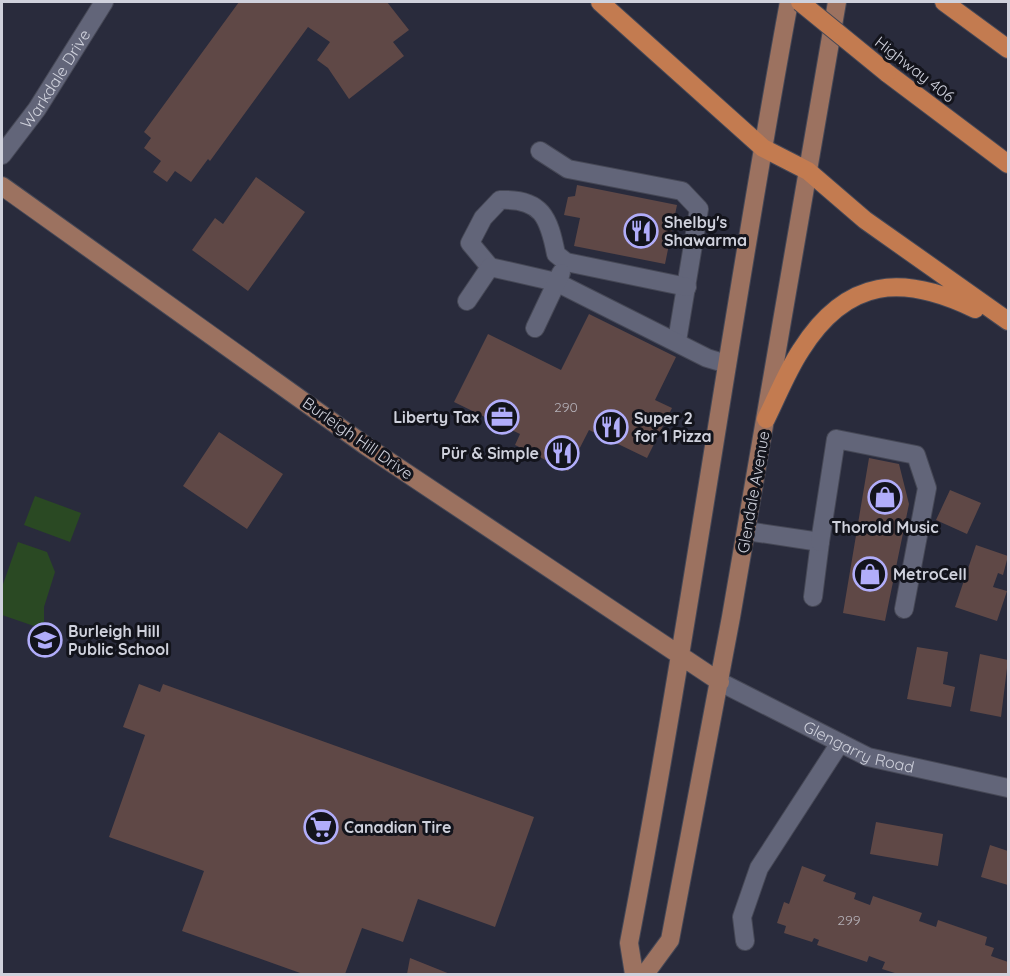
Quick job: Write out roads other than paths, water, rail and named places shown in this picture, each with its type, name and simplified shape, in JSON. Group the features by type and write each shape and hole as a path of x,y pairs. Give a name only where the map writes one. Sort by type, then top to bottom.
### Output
{"highway":[{"path":"600,2 763,148 808,171 865,220 1008,321"},
{"name":"Highway 406","path":"800,2 886,72 1008,164"},
{"path":"944,2 1008,49"},
{"path":"766,420 801,350 826,317 849,301 878,288 905,286 942,294 1008,326"}],"main road":[{"path":"634,975 629,943 675,699 680,655 727,364 789,2"},
{"name":"Glendale Avenue","path":"645,975 670,940 747,531 837,2"},
{"name":"Burleigh Hill Drive","path":"2,186 366,446 720,682"}],"street":[{"name":"Warkdale Drive","path":"2,154 37,109 104,2"},
{"path":"540,151 568,169 682,191 699,209 676,341"},
{"path":"687,287 566,262 556,254 551,228 542,211 518,199 500,200 483,218 471,243 490,267 556,282 707,358 727,364"},
{"path":"535,328 566,262"},
{"path":"467,301 490,267"},
{"path":"813,597 837,440 916,454 927,488 904,609"},
{"path":"747,531 820,542"},
{"name":"Glengarry Road","path":"720,682 868,757 1008,788"},
{"path":"745,942 742,917 759,868 802,798 840,743"}],"place":[{"name":"Shelby's Shawarma","path":"641,231"},
{"name":"Liberty Tax","path":"502,417"},
{"name":"Super 2 for 1 Pizza","path":"611,427"},
{"name":"Pür & Simple","path":"562,453"},
{"name":"Thorold Music","path":"885,497"},
{"name":"MetroCell","path":"870,574"},
{"name":"Burleigh Hill Public School","path":"45,640"},
{"name":"Canadian Tire","path":"321,827"}]}
